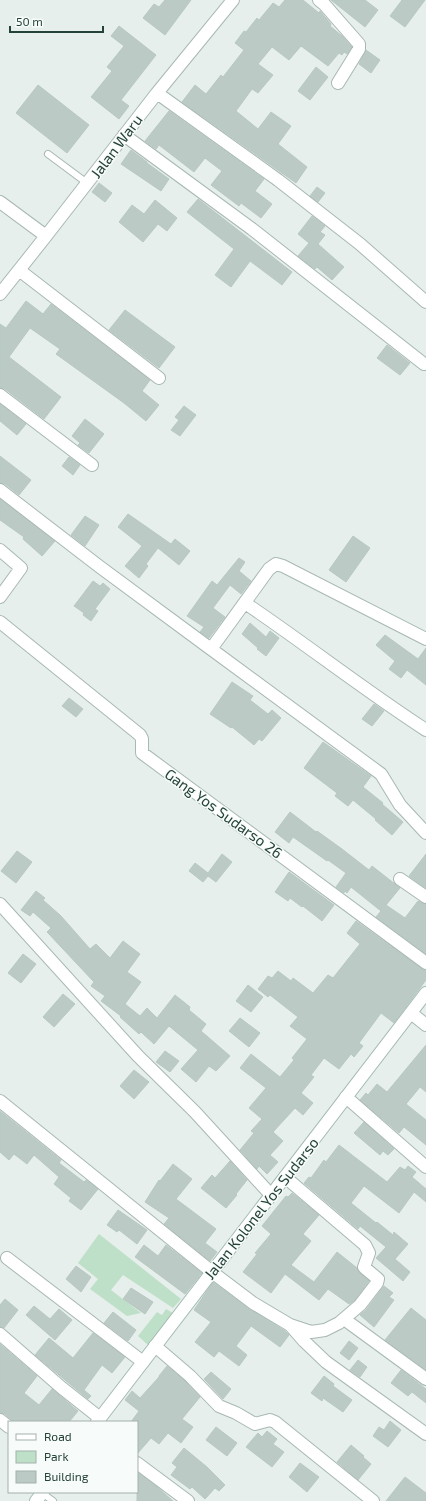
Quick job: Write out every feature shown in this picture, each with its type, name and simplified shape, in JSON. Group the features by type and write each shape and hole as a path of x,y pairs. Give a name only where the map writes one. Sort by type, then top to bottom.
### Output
{"street":[{"name":"Jalan Waru","path":"0,294 157,93 232,0"},
{"path":"319,0 335,15 359,44 359,49 338,83"},
{"path":"157,93 278,180 360,244 426,302"},
{"path":"124,135 258,234 424,364"},
{"path":"0,202 46,236"},
{"path":"19,270 159,378"},
{"path":"0,395 92,465"},
{"path":"0,490 100,567 381,774 400,805 426,833"},
{"path":"0,550 21,568 0,597"},
{"path":"211,649 269,569 276,564 283,566 426,639"},
{"path":"245,602 297,638 399,713 426,730"},
{"name":"Gang Yos Sudarso 26","path":"0,622 140,735 142,739 142,753 426,963"},
{"path":"400,879 426,897"},
{"path":"0,904 138,1056 195,1112 271,1195"},
{"name":"Jalan Kolonel Yos Sudarso","path":"98,1420 426,993"},
{"path":"410,1013 426,1025"},
{"path":"346,1097 426,1167"},
{"path":"0,1101 212,1272 253,1303 290,1325 311,1332 325,1330 344,1319 360,1305 377,1283 378,1278 364,1266 369,1254 365,1245 338,1220 285,1177"},
{"path":"6,1258 143,1362"},
{"path":"344,1319 426,1379"},
{"path":"290,1325 326,1362 426,1434"},
{"path":"0,1334 98,1420"},
{"path":"155,1346 190,1376 219,1406 236,1413 255,1424 270,1420 275,1422 373,1501"},
{"path":"0,1420 8,1426"},
{"path":"138,1464 188,1501"}],"lane":[{"path":"48,154 87,183"},
{"path":"40,1495 53,1501"}],"green space":[{"path":"99,1234 181,1299 173,1308 123,1275 111,1290 141,1313 127,1316 90,1289 98,1279 78,1263"},
{"path":"166,1309 173,1313 148,1345 138,1336 157,1312 162,1315"}],"building":[{"path":"165,0 191,0 165,35 143,18 154,4 159,7"},
{"path":"285,0 303,0 319,13 320,11 331,24 330,26 352,47 347,54 344,52 342,55 339,53 328,66 301,46 289,60 272,47 258,64 273,75 258,93 252,89 236,111 258,129 271,112 291,126 278,144 307,167 296,183 182,102 195,85 206,94 221,75 223,77 244,50 235,43 244,31 246,32 257,18 259,20 273,3 279,7"},
{"path":"331,0 365,0 378,10 365,27"},
{"path":"402,0 425,0 405,27 390,16"},
{"path":"119,26 156,55 121,100 129,106 119,119 91,97 112,71 107,67 124,46 111,36"},
{"path":"366,50 380,60 371,73 359,64"},
{"path":"316,67 328,77 310,100 298,91"},
{"path":"38,85 89,125 67,153 16,113"},
{"path":"169,111 264,179 255,191 272,204 261,218 241,203 239,206 211,185 222,171 205,158 194,172 159,145 156,149 145,141"},
{"path":"131,150 169,179 161,191 121,164"},
{"path":"99,183 112,193 105,202 92,192"},
{"path":"317,187 325,193 318,202 310,196"},
{"path":"198,199 292,272 282,285 250,261 231,287 215,275 234,249 187,212"},
{"path":"155,200 177,218 167,231 158,224 143,242 119,222 132,205 144,214"},
{"path":"312,216 325,226 320,232 325,235 318,244 344,267 332,280 317,267 315,269 298,256 309,243 298,234"},
{"path":"26,301 43,314 51,304 150,380 142,391 159,405 146,421 124,403 56,354 60,349 30,328 9,357 61,397 44,419 5,389 0,388 0,324 6,328"},
{"path":"125,310 175,347 159,368 109,330"},
{"path":"387,345 410,363 400,375 377,358"},
{"path":"0,404 26,424 17,435 0,421"},
{"path":"184,406 196,415 180,436 171,430 179,420 175,417"},
{"path":"85,419 104,434 89,453 78,445 80,443 72,436"},
{"path":"0,456 31,480 19,495 5,484 0,483"},
{"path":"69,457 80,465 73,475 62,466"},
{"path":"0,499 55,541 42,556 23,539 24,537 0,520"},
{"path":"128,514 171,544 175,539 190,551 179,565 158,548 146,564 148,566 139,578 125,566 142,546 118,527"},
{"path":"85,516 99,525 85,546 71,535"},
{"path":"353,536 370,548 346,582 329,570"},
{"path":"239,558 245,562 239,571 251,581 241,594 230,585 213,608 225,617 209,638 200,632 204,627 187,616 212,581 217,585"},
{"path":"93,581 100,586 103,583 110,589 95,609 98,611 91,621 83,615 84,613 74,606"},
{"path":"250,623 266,637 270,631 279,638 266,656 242,634"},
{"path":"385,635 418,659 426,648 426,685 407,670 401,678 389,669 395,661 376,645"},
{"path":"232,682 253,696 250,700 268,714 272,710 281,718 262,741 259,739 254,745 232,727 231,728 210,714"},
{"path":"69,698 83,709 76,717 62,706"},
{"path":"374,704 384,711 372,726 362,719"},
{"path":"323,742 371,776 363,787 403,822 392,835 375,820 376,819 353,800 348,806 335,796 337,793 304,768"},
{"path":"290,812 369,870 372,866 400,888 386,905 405,918 418,901 426,904 426,954 376,917 381,911 351,887 347,893 345,891 344,893 336,887 346,873 293,837 289,843 275,832"},
{"path":"17,851 32,862 16,883 1,871"},
{"path":"222,854 232,862 216,882 208,876 203,882 189,871 195,863 208,873"},
{"path":"426,854 426,888 409,876"},
{"path":"289,872 334,905 322,921 303,906 302,907 290,898 288,901 275,892"},
{"path":"36,891 45,898 43,900 61,916 90,949 96,944 110,958 123,941 140,954 127,972 141,982 125,1004 140,1016 147,1008 157,1018 175,995 190,1007 189,1010 206,1024 201,1031 230,1056 216,1071 209,1066 196,1082 181,1069 198,1050 169,1026 154,1044 141,1032 139,1034 120,1017 121,1016 101,1001 105,996 91,986 94,982 47,932 51,928 33,912 30,916 21,910"},
{"path":"356,921 422,969 426,970 426,980 394,1023 381,1013 359,1043 363,1046 354,1057 351,1054 339,1069 324,1058 311,1075 314,1077 301,1093 313,1103 303,1115 295,1108 273,1132 283,1141 270,1155 278,1162 267,1174 259,1166 257,1169 240,1150 254,1133 251,1131 262,1119 249,1108 266,1088 240,1068 251,1054 280,1077 294,1060 292,1058 307,1039 290,1026 298,1017 270,995 268,997 258,989 268,976 272,978 278,971 291,981 293,978 313,993 328,975 333,978 360,944 347,933"},
{"path":"23,954 36,964 21,983 8,973"},
{"path":"248,985 263,997 251,1012 236,1001"},
{"path":"63,994 75,1004 54,1027 43,1017"},
{"path":"240,1018 260,1033 249,1047 229,1031"},
{"path":"426,1045 426,1092 420,1087 406,1104 426,1120 426,1145 404,1127 399,1133 360,1100 366,1093 368,1095 377,1084 387,1092"},
{"path":"165,1051 179,1061 170,1072 156,1062"},
{"path":"134,1070 149,1082 134,1099 120,1086"},
{"path":"0,1111 61,1160 59,1163 84,1182 86,1180 98,1189 81,1210 69,1201 71,1198 54,1184 59,1177 34,1155 27,1164 14,1154 9,1160 0,1152"},
{"path":"364,1122 394,1149 388,1155 383,1151 380,1155 354,1133"},
{"path":"339,1145 387,1182 400,1167 405,1170 408,1166 416,1172 412,1177 426,1189 426,1202 414,1192 399,1213 364,1186 351,1203 376,1223 377,1222 393,1235 394,1232 408,1244 395,1259 410,1272 403,1281 376,1258 386,1247 360,1226 358,1229 304,1183 309,1177 311,1178 324,1160 326,1162"},
{"path":"230,1161 247,1180 226,1208 201,1188 212,1175 215,1178"},
{"path":"173,1164 192,1179 176,1199 216,1229 205,1243 217,1252 210,1261 164,1224 169,1218 145,1202 159,1180 160,1181"},
{"path":"292,1193 319,1215 303,1234 311,1241 291,1265 314,1282 337,1252 357,1268 359,1272 369,1281 355,1300 349,1304 328,1289 319,1300 285,1274 271,1293 243,1272 257,1254 255,1253 271,1234 262,1226 286,1196 288,1197"},
{"path":"118,1210 147,1230 137,1244 119,1230 117,1232 107,1225"},
{"path":"144,1245 158,1256 166,1245 202,1273 185,1294 135,1257"},
{"path":"76,1266 91,1277 81,1292 66,1279"},
{"path":"213,1282 249,1309 285,1331 289,1335 280,1347 251,1326 236,1346 247,1355 239,1366 219,1351 214,1357 195,1342 211,1322 194,1310"},
{"path":"384,1286 393,1293 389,1297 394,1300 374,1327 360,1315 366,1310"},
{"path":"131,1288 153,1302 145,1314 123,1299"},
{"path":"5,1299 18,1310 4,1328 0,1327 0,1305"},
{"path":"34,1306 50,1319 59,1309 72,1320 55,1340 26,1315"},
{"path":"411,1308 426,1320 426,1370 385,1340"},
{"path":"113,1312 136,1330 128,1341 104,1323"},
{"path":"93,1333 125,1357 112,1373 102,1365 84,1390 91,1396 88,1399 35,1355 49,1338 73,1358"},
{"path":"349,1341 358,1348 349,1360 340,1353"},
{"path":"0,1344 37,1376 24,1393 39,1405 52,1389 78,1411 70,1421 13,1421 5,1414 0,1413"},
{"path":"358,1360 367,1367 360,1377 350,1370"},
{"path":"167,1366 185,1381 200,1397 182,1419 193,1427 181,1443 168,1433 159,1444 151,1438 138,1453 138,1421 132,1421 139,1411 125,1400 132,1391 140,1398"},
{"path":"401,1370 426,1389 426,1403 412,1392 408,1396 391,1383"},
{"path":"211,1372 231,1389 223,1399 204,1379"},
{"path":"324,1376 334,1384 333,1386 352,1400 343,1412 323,1398 322,1401 311,1393"},
{"path":"390,1421 401,1430 388,1447 373,1436 379,1427 384,1430"},
{"path":"216,1427 237,1443 227,1456 206,1440"},
{"path":"267,1431 277,1439 273,1444 284,1452 272,1467 246,1447 258,1433 262,1437"},
{"path":"351,1445 371,1464 358,1480 337,1462"},
{"path":"184,1448 207,1467 225,1485 219,1491 215,1488 205,1499 192,1487 190,1489 171,1475 177,1467 172,1463"},
{"path":"300,1463 319,1477 307,1492 289,1477"},
{"path":"138,1473 173,1501 137,1501"},
{"path":"405,1477 426,1493 426,1501 386,1501"}]}
